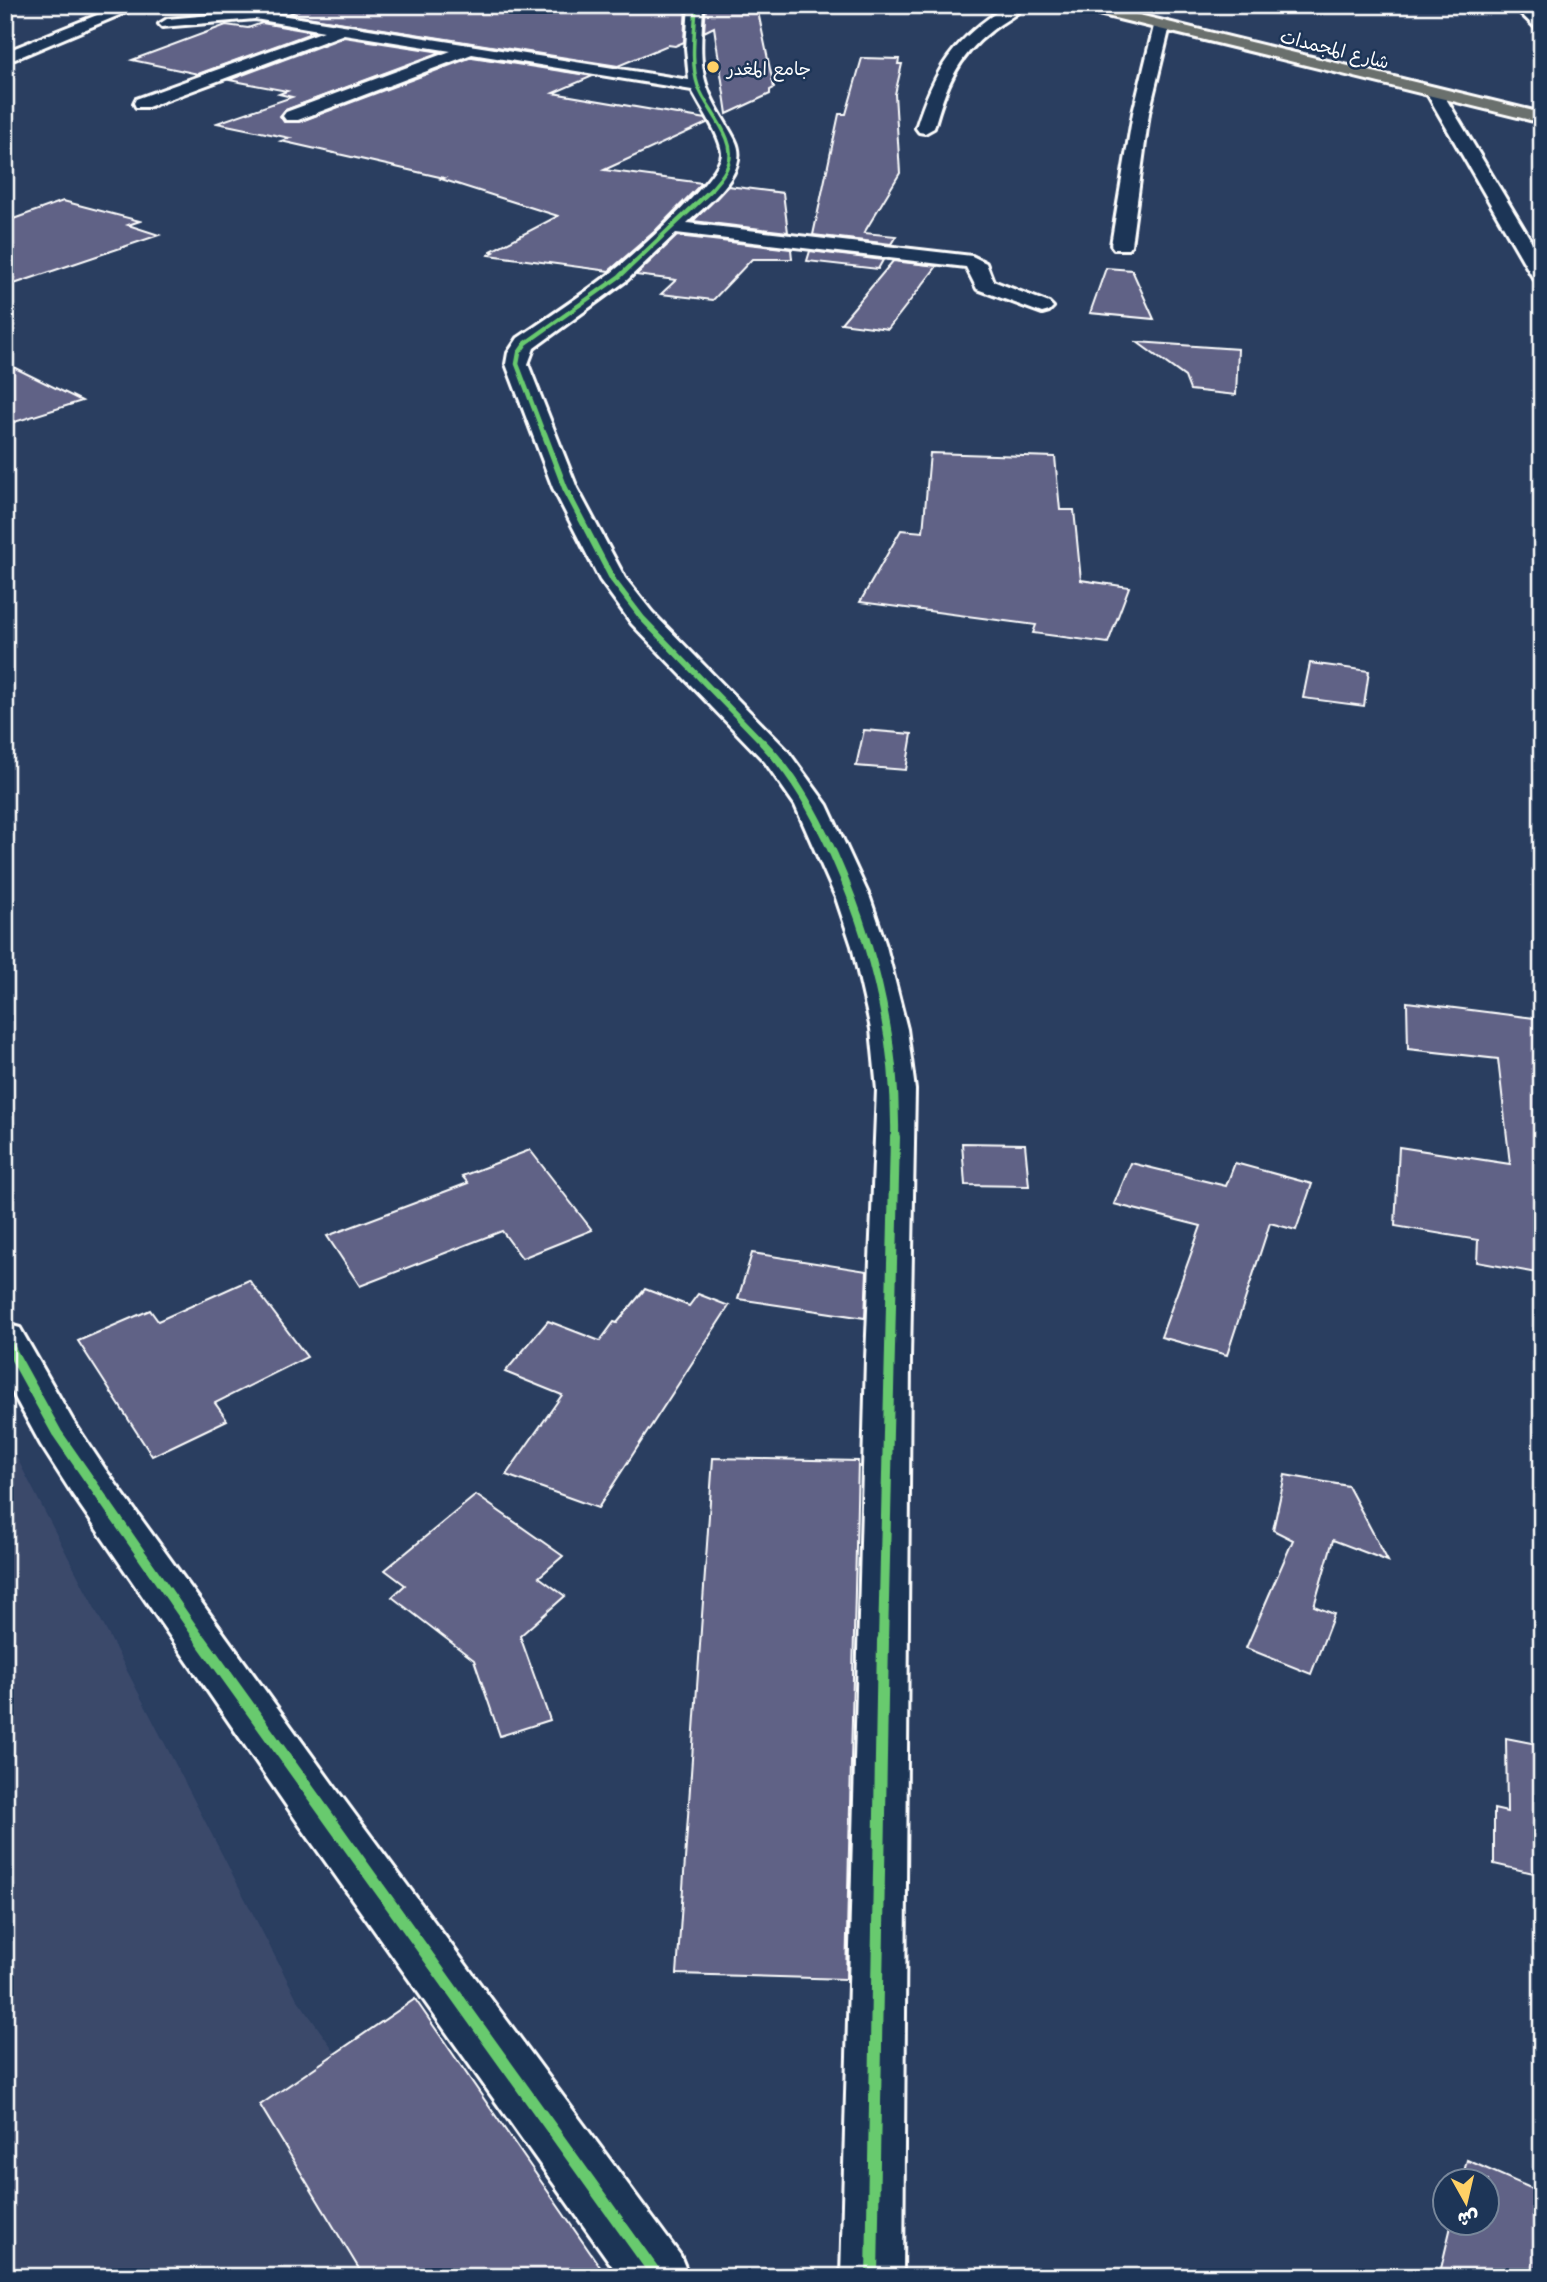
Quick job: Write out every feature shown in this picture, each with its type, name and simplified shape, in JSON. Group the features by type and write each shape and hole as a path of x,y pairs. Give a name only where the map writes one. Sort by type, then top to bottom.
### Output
{"main road":[{"name":"شارع المجمدات","path":"1079,5 1542,118"}],"street":[{"path":"9,56 136,5"},
{"path":"696,5 694,48 698,86 723,131 731,154 722,178 621,276 526,343 519,353 517,364 565,488 613,580 642,618 776,756 811,805 853,898 869,946 889,1029 896,1090 888,1359 872,2277"},
{"path":"925,128 946,70 955,57 992,24 1019,5"},
{"path":"1519,5 1542,26"},
{"path":"167,24 255,15 698,86"},
{"path":"1121,245 1141,113 1162,26"},
{"path":"142,103 345,29"},
{"path":"292,116 471,49"},
{"path":"1434,92 1542,276"},
{"path":"671,228 972,262 979,267 984,285 1042,307"},
{"path":"5,1339 57,1433 89,1482 320,1810 658,2277"}],"shaded area":[{"path":"5,1435 296,1997 495,2277 5,2277"}],"building":[{"path":"311,5 686,5 684,42 675,46 668,45 618,66 288,14"},
{"path":"706,5 760,5 757,7 774,88 770,90 770,94 727,114 714,27 704,32"},
{"path":"262,23 314,32 198,74 132,60 226,25 248,28"},
{"path":"344,37 441,52 285,110 280,116 284,122 299,122 472,57 593,76 553,93 706,119 707,123 604,170 702,183 654,232 609,271 489,255 494,252 491,251 558,216 441,179 444,178 281,141 290,138 217,123 292,97 279,94 287,91 229,80"},
{"path":"862,58 899,59 898,64 902,64 895,94 900,173 864,233 896,236 891,244 813,235 839,114 846,114"},
{"path":"728,186 783,193 788,232 693,221"},
{"path":"63,201 140,221 128,225 159,235 5,287 5,222"},
{"path":"677,236 791,249 792,259 752,259 713,300 661,294 676,280 636,275"},
{"path":"810,251 883,260 878,269 807,261"},
{"path":"893,261 937,266 888,329 841,323"},
{"path":"1106,268 1132,270 1154,319 1090,313"},
{"path":"1137,342 1238,349 1236,395 1190,390 1185,377"},
{"path":"5,363 82,401 5,425"},
{"path":"930,453 1055,457 1060,510 1074,510 1081,580 1129,587 1108,643 1033,633 1036,625 860,602 901,530 923,532"},
{"path":"1310,663 1369,671 1364,706 1303,698"},
{"path":"864,730 912,734 906,770 856,766"},
{"path":"1407,1002 1542,1019 1542,1274 1477,1262 1478,1240 1395,1226 1399,1147 1510,1164 1498,1059 1408,1049"},
{"path":"962,1143 1025,1144 1029,1186 965,1185"},
{"path":"530,1150 592,1230 522,1258 502,1231 360,1286 327,1236 468,1183 462,1176"},
{"path":"1131,1163 1226,1186 1235,1163 1312,1184 1296,1230 1270,1223 1227,1355 1161,1337 1201,1226 1114,1204"},
{"path":"752,1253 867,1271 865,1318 738,1299"},
{"path":"249,1280 307,1357 215,1403 227,1420 152,1456 78,1341 150,1310 158,1321"},
{"path":"645,1289 689,1306 698,1294 729,1306 598,1508 506,1475 562,1395 505,1372 548,1321 600,1341"},
{"path":"713,1458 858,1461 846,1979 677,1974"},
{"path":"1285,1475 1348,1486 1388,1561 1333,1540 1314,1606 1334,1614 1311,1674 1246,1648 1293,1540 1273,1530"},
{"path":"476,1495 563,1556 539,1577 565,1596 520,1636 550,1720 500,1736 474,1660 392,1597 405,1585 385,1570"},
{"path":"1506,1738 1542,1745 1542,1875 1494,1864 1494,1809 1507,1812"},
{"path":"415,1999 607,2277 364,2277 260,2105"},
{"path":"1467,2160 1481,2166 1466,2166"},
{"path":"1502,2175 1542,2193 1542,2277 1439,2277 1449,2236 1502,2236"}],"cycle path":[{"path":"696,5 694,48 698,86 728,143 731,154 728,167 710,191 620,276 526,343 519,353 517,364 565,488 613,580 642,618 776,756 811,805 853,898 869,946 889,1029 896,1090 888,1359 872,2277"},
{"path":"5,1339 57,1433 89,1482 320,1810 658,2277"}],"place":[{"name":"جامع المغدر","path":"713,67"}]}
